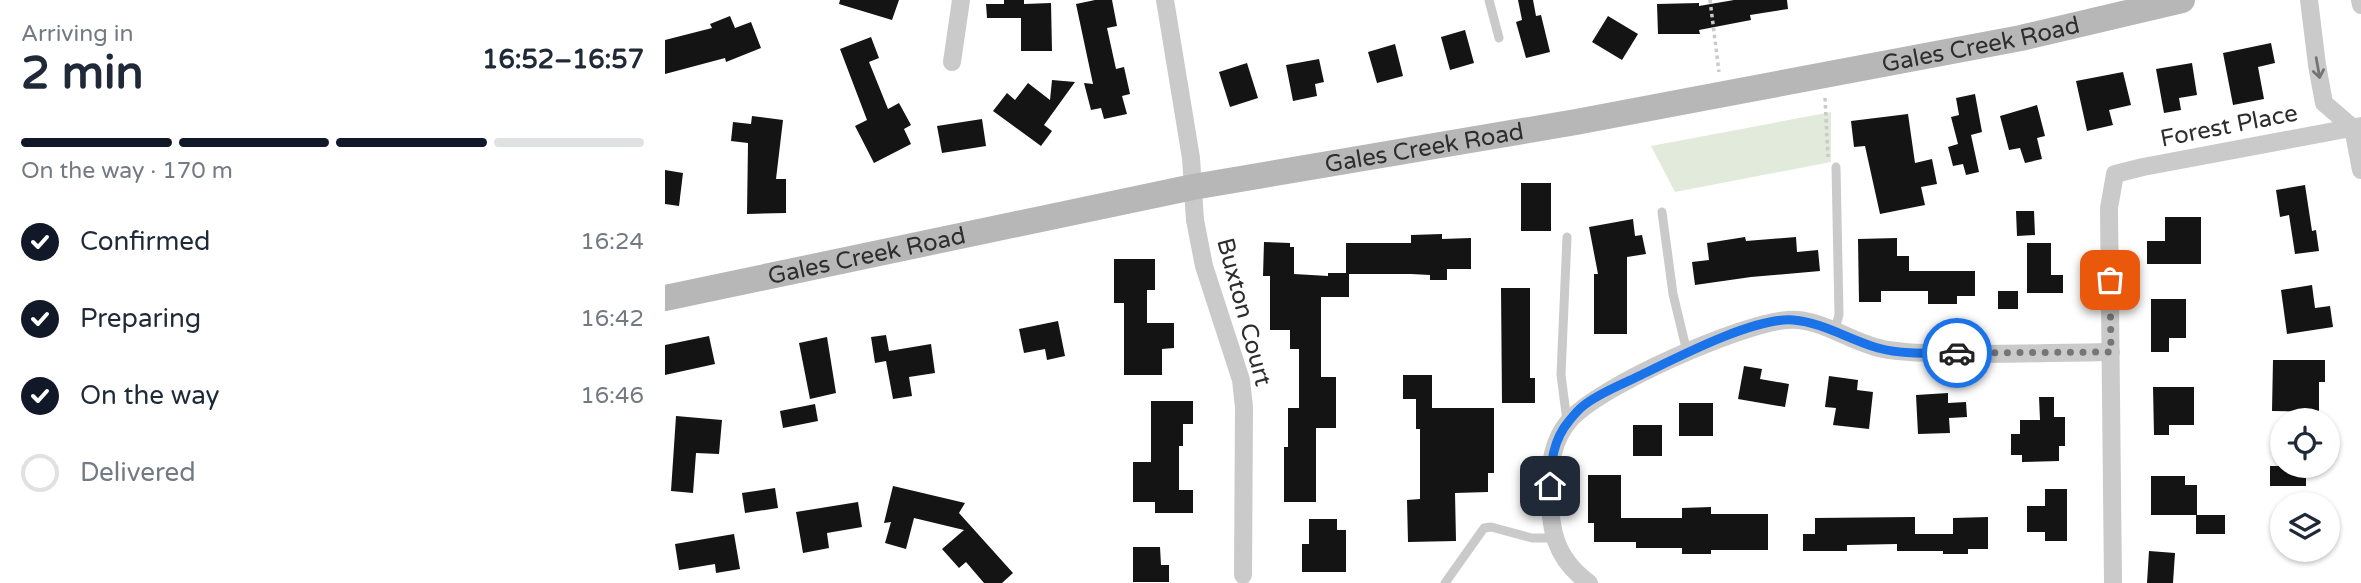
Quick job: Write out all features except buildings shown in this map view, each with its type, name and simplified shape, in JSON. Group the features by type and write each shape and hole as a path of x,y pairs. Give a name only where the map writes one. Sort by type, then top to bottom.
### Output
{"main road":[{"name":"Gales Creek Road","path":"665,298 1193,187 1576,122 1821,76 2021,38 2182,0"}],"street":[{"path":"952,62 961,0"},
{"name":"Buxton Court","path":"1165,0 1191,158 1195,220 1204,266 1241,380 1244,407 1243,575"},
{"path":"2309,0 2324,103 2358,123 2361,170"},
{"path":"2360,0 2361,5"},
{"name":"Forest Place","path":"2111,352 2109,208 2115,174 2358,123"},
{"path":"1590,583 1566,563 1554,538 1550,513 1551,461 1556,442 1567,423 1584,405 1687,352 1763,324 1790,320 1810,322 1881,349 1915,353 2111,352 2113,583"}],"lane":[{"path":"1489,0 1499,38"},
{"path":"1834,332 1839,315 1836,167"},
{"path":"1662,212 1673,294 1687,352"},
{"path":"1567,237 1561,375 1567,423"},
{"path":"1444,583 1484,528 1492,527 1532,538 1554,538"}],"path":[{"path":"1710,0 1716,58 1724,94"},
{"path":"1821,76 1828,111 1828,158 1836,167"}],"green space":[{"path":"1831,112 1831,162 1675,192 1651,146"}],"way so far":[{"path":"1957,353 2111,352 2110,280"}],"route":[{"path":"1550,486 1551,461 1556,442 1567,423 1584,405 1687,352 1763,324 1790,320 1810,322 1881,349 1915,353 1957,353"}]}
